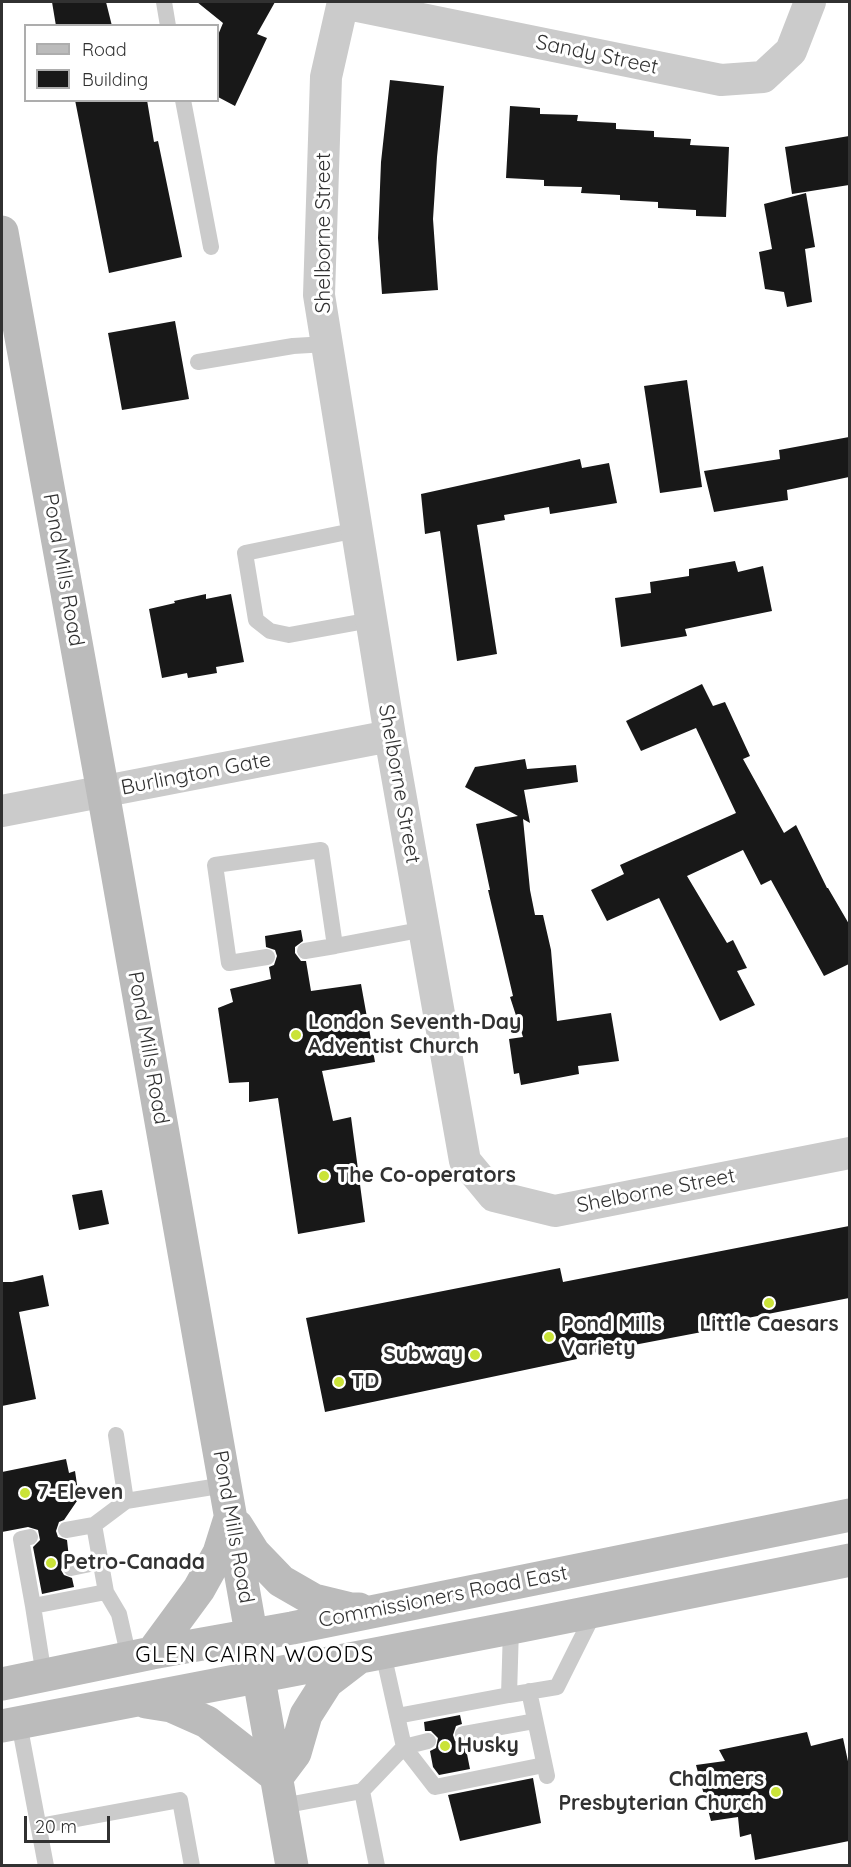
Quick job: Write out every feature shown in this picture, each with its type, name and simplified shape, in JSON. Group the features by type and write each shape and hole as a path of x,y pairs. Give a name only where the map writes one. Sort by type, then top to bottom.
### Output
{"main road":[{"name":"Pond Mills Road","path":"2,232 292,1866"},
{"name":"Commissioners Road East","path":"2,1684 140,1655 252,1636 849,1515"},
{"path":"231,1517 254,1553 281,1581 314,1600 351,1609 390,1608"},
{"path":"140,1655 199,1589 219,1553 231,1517"},
{"name":"Commissioners Road East","path":"10,1724 511,1628 849,1560"},
{"path":"132,1700 171,1706 207,1722 280,1792 306,1715 327,1682 370,1655"}],"street":[{"name":"Sandy Street","path":"343,2 721,81 763,77 791,51 810,2"},
{"name":"Shelborne Street","path":"343,2 326,77 319,295 390,736 465,1161 494,1196 555,1211 849,1153"},
{"name":"Burlington Gate","path":"2,811 390,736"}],"lane":[{"path":"164,2 168,24"},
{"path":"183,102 211,247"},
{"path":"198,362 293,346 327,344"},
{"path":"357,530 245,553 256,620 270,631 289,635 371,620"},
{"path":"267,957 229,963 215,866 321,850 335,946"},
{"path":"304,951 424,929"},
{"path":"116,1435 126,1501"},
{"path":"66,1530 94,1525 126,1501 225,1485"},
{"path":"94,1525 106,1592 140,1655"},
{"path":"30,1537 21,1539 33,1575 33,1606 44,1676"},
{"path":"71,1568 100,1562"},
{"path":"33,1606 106,1592"},
{"path":"398,1716 557,1687 595,1611"},
{"path":"509,1695 511,1628"},
{"path":"370,1655 398,1716 404,1747 435,1787 545,1771 529,1691"},
{"path":"463,1734 535,1721"},
{"path":"10,1724 39,1826 46,1866"},
{"path":"280,1792 362,1791 404,1747 428,1742"},
{"path":"362,1791 377,1866"},
{"path":"39,1826 180,1800 192,1866"}],"building":[{"path":"52,2 106,2 112,24 56,24"},
{"path":"197,2 275,2 257,34 267,38 235,106 219,98 219,33 223,23"},
{"path":"390,80 444,86 433,219 438,290 382,294 378,238 381,162"},
{"path":"75,102 147,102 154,142 158,141 182,257 109,273"},
{"path":"510,106 540,108 540,114 578,115 577,121 616,123 616,129 654,131 654,137 691,139 690,145 729,147 726,217 696,216 696,210 658,208 658,202 620,200 620,195 581,193 582,187 544,186 544,180 506,178"},
{"path":"849,136 849,185 792,194 785,147"},
{"path":"806,193 815,247 805,249 812,302 787,307 784,292 765,289 759,252 772,249 764,204"},
{"path":"175,321 189,399 122,410 108,333"},
{"path":"687,380 702,487 660,493 644,386"},
{"path":"849,437 849,477 787,490 788,500 714,512 704,471 780,459 779,450"},
{"path":"580,459 582,468 609,463 617,503 550,514 549,507 504,515 505,520 477,525 497,654 457,661 440,531 425,534 421,494"},
{"path":"735,561 738,572 763,566 772,611 685,629 687,636 621,647 615,598 651,593 650,582 689,576 689,569"},
{"path":"206,594 206,599 231,594 244,662 216,667 217,673 188,678 187,673 162,678 149,609"},
{"path":"702,684 713,706 725,702 750,756 743,759 784,833 796,825 827,888 849,924 849,964 824,976 771,880 761,885 743,850 687,876 727,943 733,940 747,968 737,971 755,1005 720,1021 659,898 607,921 591,890 624,874 620,865 736,813 696,728 641,751 626,721"},
{"path":"525,759 527,769 576,765 578,782 524,790 530,823 523,819 530,890 535,915 543,915 551,950 557,1021 611,1013 619,1061 578,1066 579,1074 521,1085 519,1073 514,1074 509,1039 523,1037 510,997 513,996 488,890 490,890 476,824 518,816 465,787 475,767"},
{"name":"London Seventh-Day Adventist Church","path":"301,930 303,941 295,947 295,953 301,961 306,961 311,991 361,984 375,1062 322,1071 333,1121 351,1117 365,1222 298,1234 278,1098 249,1102 249,1082 229,1083 218,1008 233,1002 230,989 271,979 269,967 274,965 277,956 275,950 266,947 265,936"},
{"path":"102,1190 109,1224 79,1230 72,1195"},
{"path":"849,1226 849,1298 722,1323 723,1328 576,1356 577,1359 325,1412 306,1318 560,1268 563,1282"},
{"path":"43,1275 49,1306 19,1312 36,1399 2,1406 2,1282"},
{"path":"66,1459 69,1473 75,1471 79,1498 64,1520 59,1522 56,1531 58,1537 67,1540 69,1558 64,1561 61,1570 64,1575 72,1578 74,1587 42,1594 33,1547 40,1540 38,1530 28,1527 2,1532 2,1472"},
{"path":"460,1715 462,1724 456,1726 453,1735 455,1741 465,1744 470,1769 439,1775 433,1767 430,1751 436,1748 438,1738 431,1731 425,1731 424,1722"},
{"name":"Chalmers Presbyterian Church","path":"807,1732 811,1746 843,1738 849,1766 849,1841 755,1860 751,1834 740,1837 738,1817 711,1821 696,1765 725,1761 719,1750"},
{"path":"533,1778 541,1823 460,1841 448,1795"}],"place":[{"name":"London Seventh-Day Adventist Church","path":"296,1035"},
{"name":"The Co-operators","path":"324,1176"},
{"name":"Little Caesars","path":"769,1303"},
{"name":"Pond Mills Variety","path":"549,1337"},
{"name":"Subway","path":"475,1355"},
{"name":"TD","path":"339,1382"},
{"name":"7-Eleven","path":"25,1493"},
{"name":"Petro-Canada","path":"51,1563"},
{"name":"Husky","path":"445,1746"},
{"name":"Chalmers Presbyterian Church","path":"776,1792"}],"district":[{"name":"GLEN CAIRN WOODS","path":"255,1655"}]}
